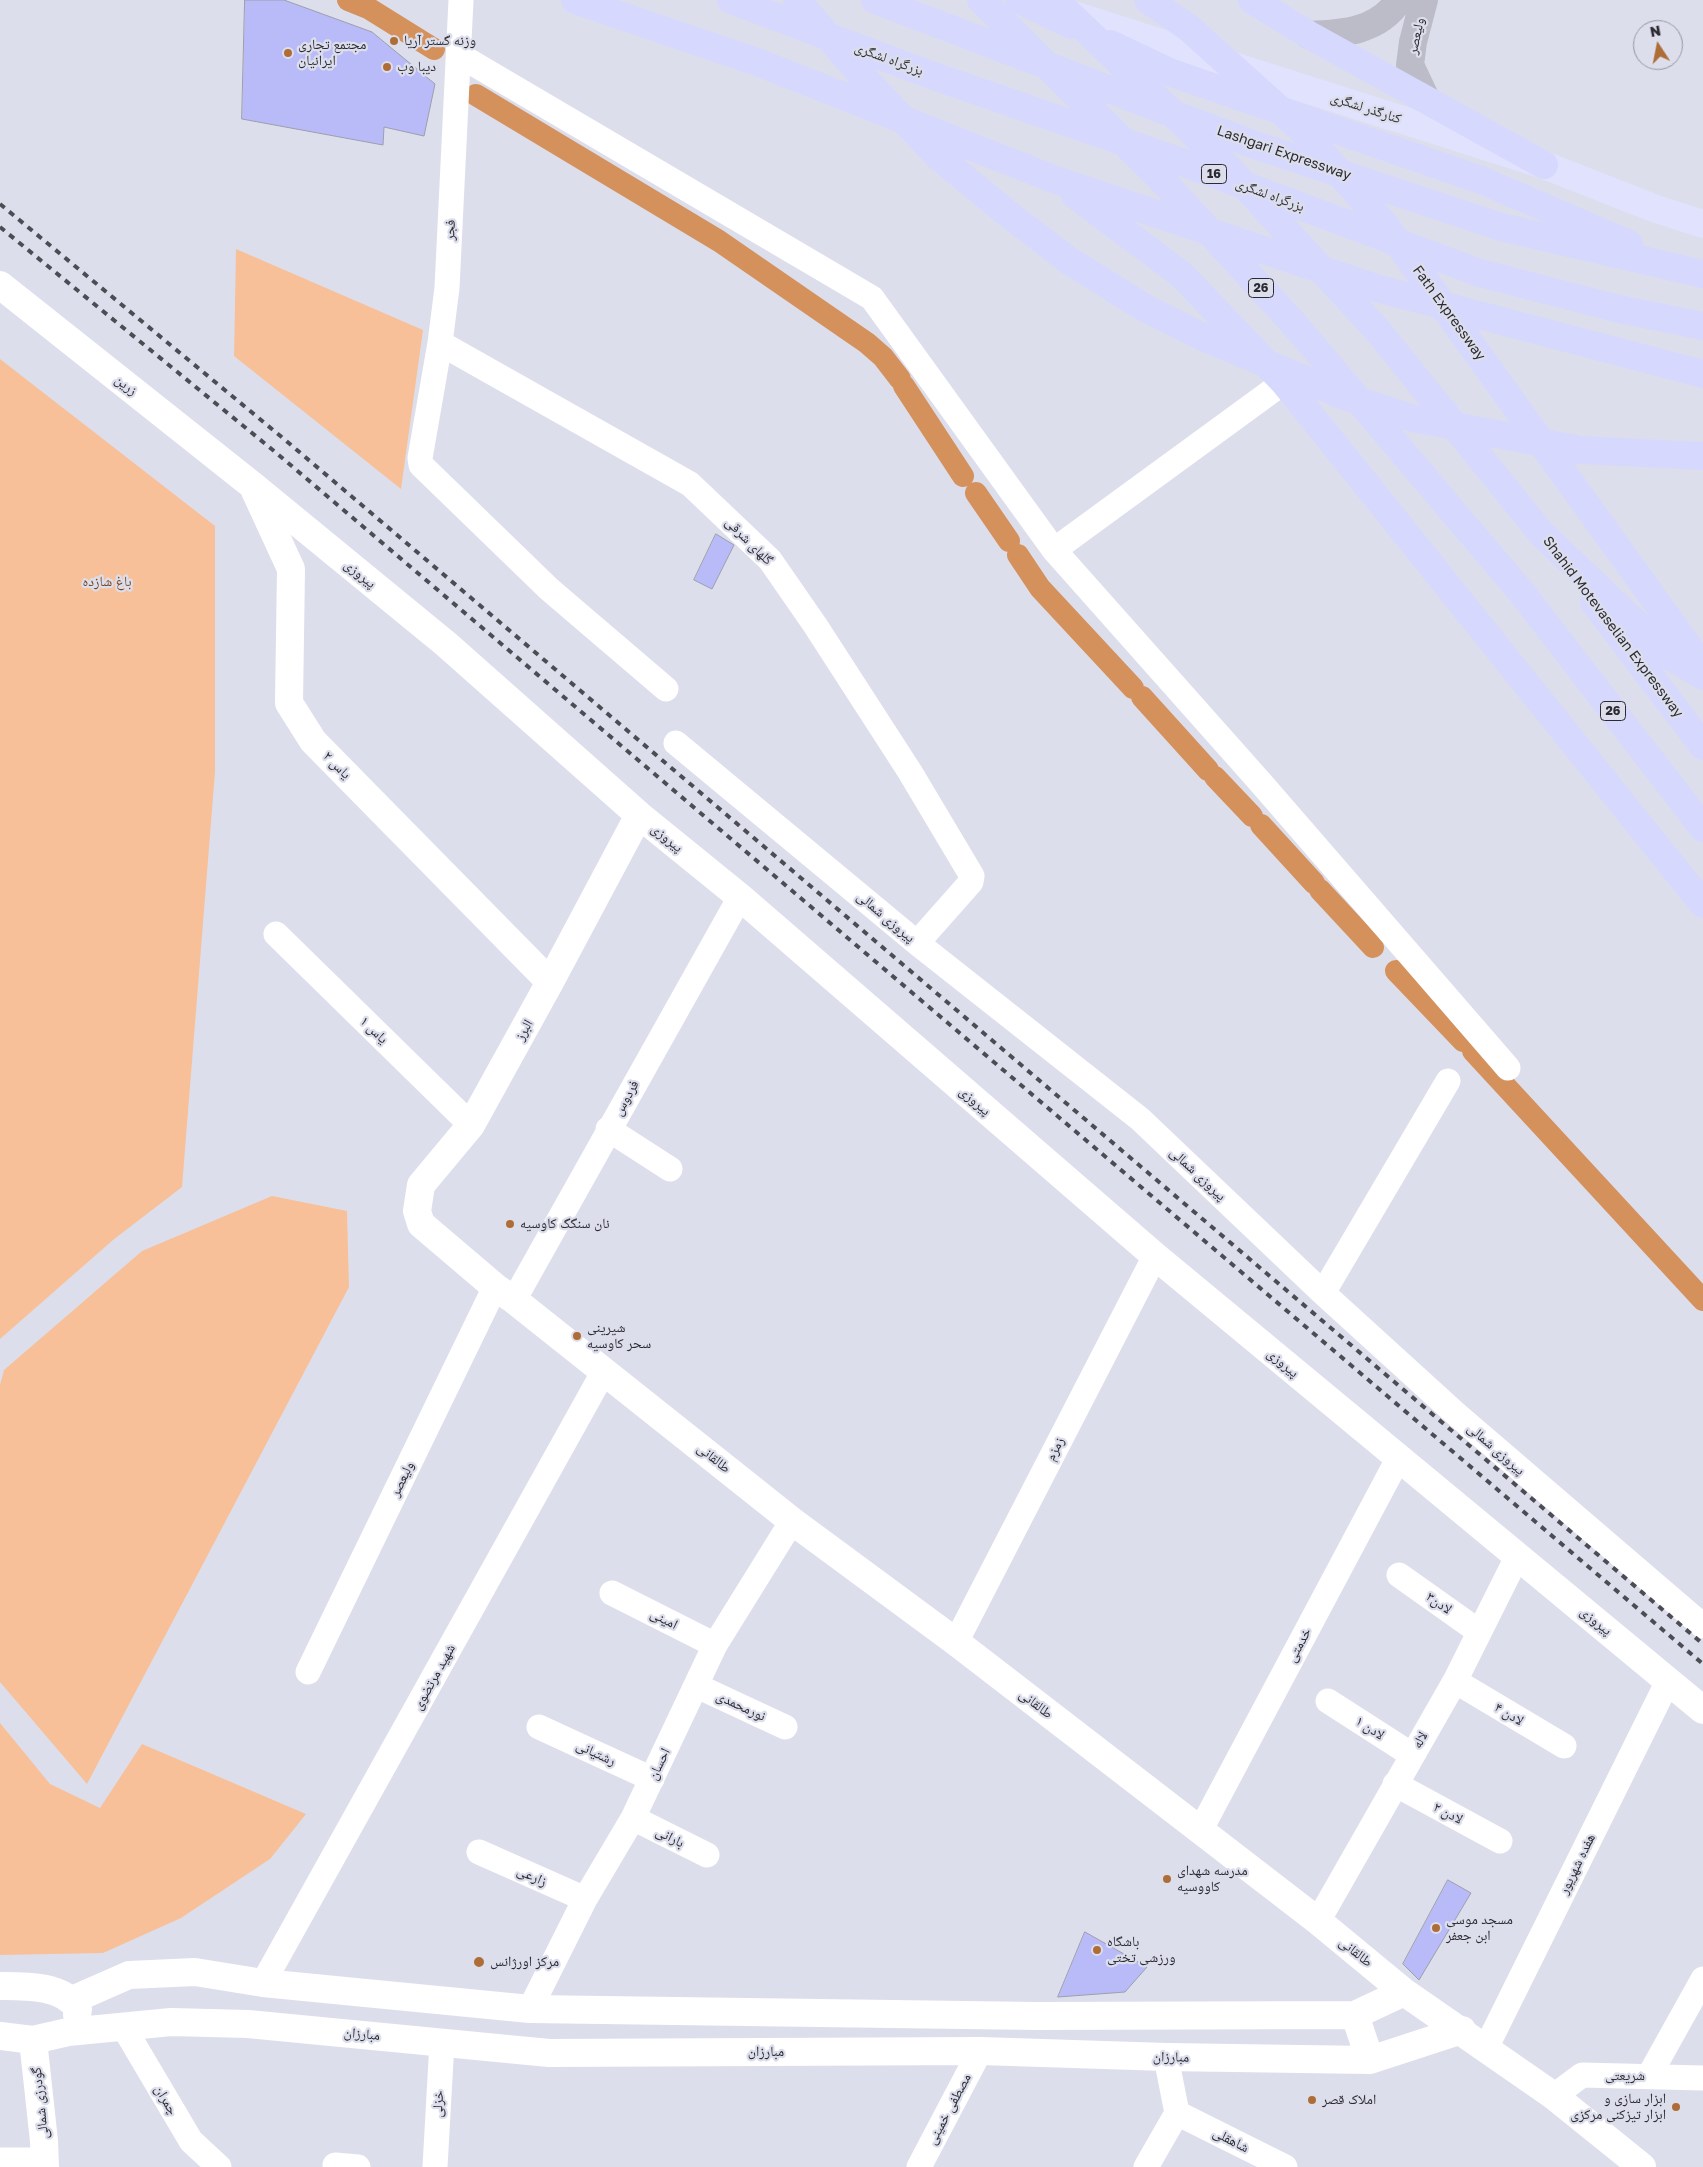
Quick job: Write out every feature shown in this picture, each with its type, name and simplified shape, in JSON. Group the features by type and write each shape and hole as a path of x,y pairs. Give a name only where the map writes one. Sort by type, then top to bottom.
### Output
{"highway":[{"path":"574,0 757,62 1056,180 1376,288 1703,374"},
{"name":"بزرگراه لشگری","path":"731,0 928,74 1187,164 1480,273 1619,309 1703,326"},
{"path":"796,0 861,75 939,157 1006,213 1068,260 1145,308 1205,338 1347,397 1412,418 1581,450 1703,456"},
{"name":"Lashgari Expressway","path":"875,0 1255,145 1472,217 1501,226 1701,274"},
{"name":"26","path":"982,0 1162,180 1294,324 1522,593 1703,828"},
{"path":"1019,0 1170,72 1481,180 1701,274"},
{"path":"1055,0 1222,161 1378,331 1541,533 1672,658 1703,676"},
{"name":"Fath Expressway","path":"1148,0 1189,28 1302,128 1385,225 1703,668"},
{"path":"1252,0 1309,35 1544,164"},
{"path":"1056,180 1182,275 1284,382 1703,904"},
{"name":"Shahid Motevaselian Expressway","path":"1541,533 1703,746"}],"main road":[{"name":"کنارگذر لشگری","path":"1026,0 1544,164 1656,209 1703,224"},
{"name":"ولیعصر","path":"1309,35 1342,34 1367,28 1394,8 1399,0"},
{"name":"ولیعصر","path":"1424,0 1413,42 1410,65 1426,99"}],"street":[{"name":"فجر","path":"461,0 447,288 440,344 420,458 421,464 424,470 549,589 666,689"},
{"path":"459,55 872,298 1054,550 1261,783 1508,1068"},
{"name":"زرین","path":"0,286 252,485"},
{"name":"گلهای شرقی","path":"440,344 690,484 770,560 815,625 910,772 972,876 971,882 918,943"},
{"path":"1054,550 1284,382"},
{"name":"پیروزی","path":"252,485 446,644 639,814 740,897 1155,1256 1703,1710"},
{"name":"یاس ۲","path":"252,485 291,569 289,703 313,741 550,982"},
{"name":"پیروزی شمالی","path":"676,743 918,943 1140,1119 1456,1414 1703,1626"},
{"name":"البرز","path":"434,1235 421,1224 417,1211 421,1185 472,1125 639,814"},
{"name":"فردوس","path":"505,1293 608,1129 740,897"},
{"name":"یاس ۱","path":"276,934 472,1125"},
{"path":"1324,1292 1448,1081"},
{"path":"608,1129 670,1169"},
{"name":"طالقانی","path":"434,1235 792,1521 956,1642 1318,1921 1404,1992 1462,2030 1554,2096 1642,2167"},
{"name":"زمزم","path":"956,1642 1155,1256"},
{"name":"ولیعصر","path":"308,1672 505,1293"},
{"name":"شهید مرتضوی","path":"263,1983 604,1371"},
{"name":"خدمتی","path":"1200,1831 1398,1459"},
{"name":"احسان","path":"530,2009 586,1900 633,1818 715,1645 792,1521"},
{"name":"لاله","path":"1318,1921 1455,1681 1478,1631 1517,1557"},
{"name":"لادن۳","path":"1399,1575 1478,1631"},
{"name":"امینی","path":"612,1593 715,1645"},
{"name":"لادن ۴","path":"1455,1681 1564,1746"},
{"name":"هفده شهریور","path":"1486,2048 1668,1681"},
{"name":"نورمحمدی","path":"697,1686 785,1727"},
{"name":"لادن ۱","path":"1328,1701 1412,1755"},
{"name":"رشتیانی","path":"540,1727 652,1779"},
{"name":"لادن ۲","path":"1395,1784 1500,1841"},
{"name":"بارانی","path":"633,1818 706,1856"},
{"name":"زارعی","path":"479,1852 586,1900"},
{"path":"72,2000 129,1975 195,1972 263,1983 530,2009 1037,2016 1355,2015 1404,1992"},
{"path":"1649,2076 1703,1979"},
{"path":"0,1986 21,1986 54,1991 72,2000 78,2009 76,2018 68,2032"},
{"path":"526,2050 530,2009"},
{"path":"1355,2015 1370,2060"},
{"name":"مبارزان","path":"0,2036 33,2040 68,2032 171,2022 248,2024 549,2053 980,2051 1166,2057 1370,2060 1462,2030"},
{"name":"چمران","path":"123,2026 191,2141 219,2167"},
{"name":"گودرزی شمالی","path":"33,2040 45,2163"},
{"name":"خزلی","path":"435,2167 442,2042"},
{"name":"مصطفی خمینی","path":"919,2167 980,2051"},
{"path":"1146,2167 1177,2113 1166,2057"},
{"name":"شریعتی","path":"1554,2096 1582,2076 1703,2078"},
{"name":"شاهقلی","path":"1177,2113 1285,2167"},
{"path":"0,2160 45,2163"}],"green space":[{"path":"236,249 423,330 401,489 234,356"},
{"name":"باغ شازده","path":"0,359 215,526 215,772 182,1187 113,1240 0,1339"},
{"path":"272,1196 347,1211 349,1287 87,1784 0,1682 0,1385 4,1370 142,1251"},
{"path":"0,1723 50,1784 100,1808 142,1744 306,1814 270,1859 181,1918 103,1953 0,1955"}],"building":[{"path":"245,0 284,0 372,32 435,84 424,136 384,127 383,145 242,119"},
{"path":"716,534 734,545 712,589 694,580"},
{"name":"مسجد موسی ابن جعفر","path":"1448,1880 1471,1893 1419,1980 1403,1964"},
{"name":"باشگاه ورزشی تختی","path":"1085,1932 1147,1967 1125,1992 1058,1997"}],"waterway":[{"path":"348,0 368,8 434,49"},
{"path":"476,95 719,241 867,343 883,357 900,379"},
{"path":"904,386 963,476"},
{"path":"976,493 1009,541"},
{"path":"1018,555 1040,588 1133,688"},
{"path":"1142,697 1208,770"},
{"path":"1215,777 1252,816"},
{"path":"1261,825 1314,883"},
{"path":"1320,890 1373,947"},
{"path":"1396,971 1463,1041"},
{"path":"1473,1051 1703,1300"}],"railway":[{"path":"0,204 284,439 1703,1644"},
{"path":"0,227 274,451 1703,1664"}],"place":[{"name":"وزنه گستر آریا","path":"394,41"},
{"name":"مجتمع تجاری ایرانیان","path":"288,53"},
{"name":"دیبا وب","path":"387,67"},
{"name":"نان سنگگ کاوسیه","path":"510,1224"},
{"name":"شیرینی سحر کاوسیه","path":"577,1336"},
{"name":"مدرسه شهدای کاووسیه","path":"1167,1879"},
{"name":"مسجد موسی ابن جعفر","path":"1436,1928"},
{"name":"باشگاه ورزشی تختی","path":"1097,1950"},
{"name":"مرکز اورژانس","path":"479,1962"},
{"name":"املاک قصر","path":"1312,2100"},
{"name":"ابزار سازی و ابزار تیزکنی مرکزی","path":"1676,2107"}]}
